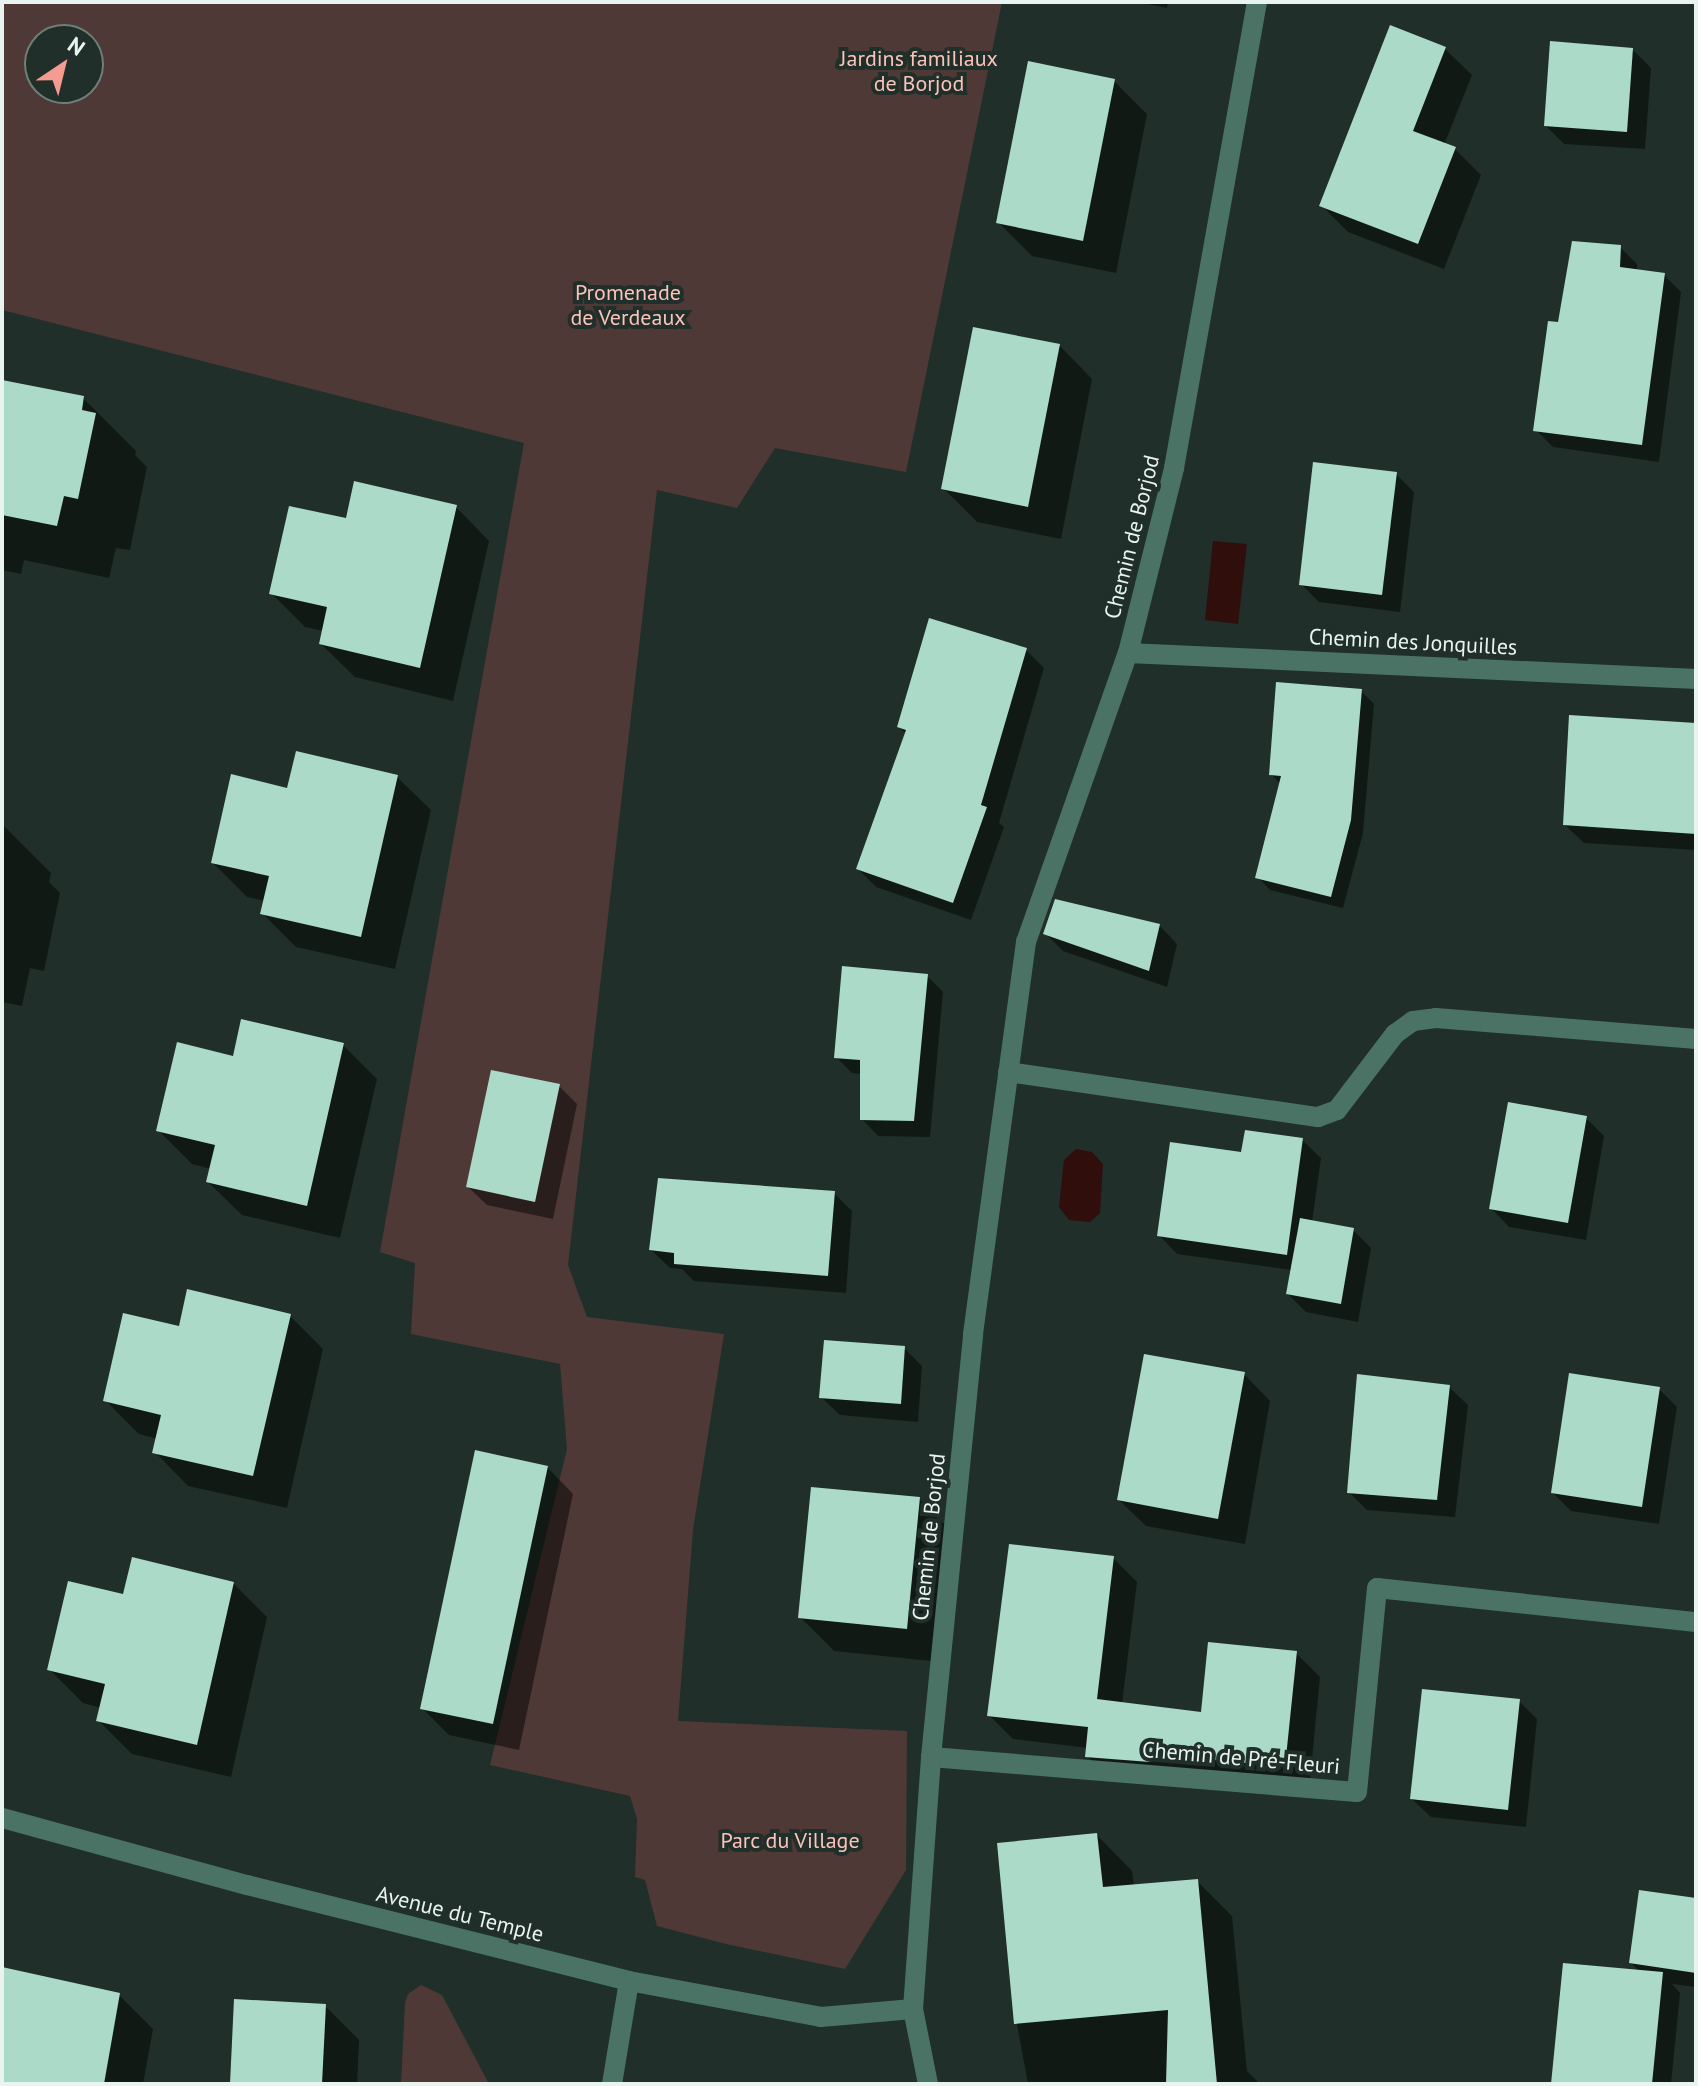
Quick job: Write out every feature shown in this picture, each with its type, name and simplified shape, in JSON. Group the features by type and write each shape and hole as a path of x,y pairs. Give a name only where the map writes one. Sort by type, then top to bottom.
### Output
{"street":[{"name":"Chemin de Borjod","path":"928,2084 913,2009 931,1757 973,1334 1026,942 1128,653 1174,468 1257,2"},
{"name":"Chemin des Jonquilles","path":"1128,653 1696,679"},
{"path":"1008,1072 1318,1117 1337,1110 1395,1034 1413,1021 1436,1018 1696,1039"},
{"name":"Chemin de Pré-Fleuri","path":"931,1757 1357,1792 1377,1588 1696,1622"},
{"name":"Avenue du Temple","path":"2,1818 262,1889 629,1981 821,2017 913,2009"},
{"path":"612,2084 629,1981"}],"green space":[{"name":"Promenade de Verdeaux","path":"2,2 1002,2 906,472 775,448 737,508 657,490 568,1265 587,1317 724,1334 693,1530 678,1721 907,1731 906,1870 845,1969 657,1926 645,1880 635,1877 637,1819 630,1796 490,1765 567,1449 560,1364 411,1334 415,1263 380,1252 524,443 2,310"},
{"path":"421,1985 442,1995 489,2084 401,2084 405,2003 408,1994"}],"shaded area":[{"path":"1213,541 1247,544 1238,624 1205,620"},
{"path":"1076,1149 1092,1152 1103,1164 1100,1213 1090,1222 1069,1220 1059,1207 1064,1160"}],"building":[{"path":"1390,25 1446,47 1413,131 1456,147 1418,244 1319,206"},
{"path":"1550,41 1633,48 1627,132 1544,126"},
{"path":"1028,61 1115,79 1083,241 996,223"},
{"path":"1572,241 1621,245 1620,267 1665,273 1642,445 1533,431 1548,321 1558,322"},
{"path":"973,327 1060,344 1028,507 941,489"},
{"path":"2,380 84,396 82,410 96,413 78,499 64,496 57,526 2,515"},
{"path":"1313,462 1397,472 1382,595 1299,585"},
{"path":"354,481 457,505 420,668 319,644 327,607 269,594 289,506 346,518"},
{"path":"929,618 1027,648 981,805 987,807 953,903 856,869 906,730 897,727"},
{"path":"1276,682 1362,689 1351,820 1331,897 1255,878 1281,776 1269,775"},
{"path":"1569,715 1696,723 1696,834 1563,825"},
{"path":"296,751 398,775 361,937 260,914 269,876 211,863 231,774 287,788"},
{"path":"1055,899 1160,924 1149,971 1043,934"},
{"path":"842,966 928,974 914,1121 860,1120 860,1060 834,1058"},
{"path":"241,1019 344,1043 307,1206 206,1182 215,1145 156,1131 177,1042 233,1056"},
{"path":"491,1070 560,1084 535,1202 466,1187"},
{"path":"1508,1102 1587,1116 1568,1223 1489,1209"},
{"path":"1245,1130 1303,1138 1287,1255 1157,1236 1170,1142 1241,1152"},
{"path":"658,1178 835,1191 828,1276 674,1264 674,1253 649,1250"},
{"path":"1300,1218 1354,1228 1341,1304 1286,1294"},
{"path":"187,1289 291,1314 253,1476 152,1453 161,1415 103,1401 123,1313 179,1326"},
{"path":"824,1340 905,1346 901,1404 819,1398"},
{"path":"1144,1354 1245,1372 1218,1519 1117,1500"},
{"path":"1569,1373 1660,1387 1642,1507 1551,1493"},
{"path":"1357,1374 1450,1385 1437,1500 1347,1493"},
{"path":"475,1450 548,1466 493,1724 420,1709"},
{"path":"811,1487 920,1497 907,1629 798,1618"},
{"path":"1009,1544 1114,1556 1097,1699 1201,1712 1208,1642 1297,1651 1285,1767 1151,1753 1150,1762 1085,1757 1088,1727 987,1716"},
{"path":"132,1557 234,1582 197,1745 96,1721 105,1684 47,1670 68,1581 123,1594"},
{"path":"1422,1689 1520,1699 1508,1810 1410,1799"},
{"path":"1097,1833 1103,1887 1198,1879 1217,2084 1166,2084 1168,2010 1014,2024 997,1843"},
{"path":"1639,1890 1696,1898 1696,1973 1629,1963"},
{"path":"1563,1963 1663,1972 1652,2084 1551,2084"},
{"path":"2,1967 120,1993 104,2084 2,2084"},
{"path":"234,1999 326,2004 322,2084 230,2084"}],"park label":[{"name":"Jardins familiaux de Borjod","path":"919,70"},
{"name":"Parc du Village","path":"790,1841"}]}
